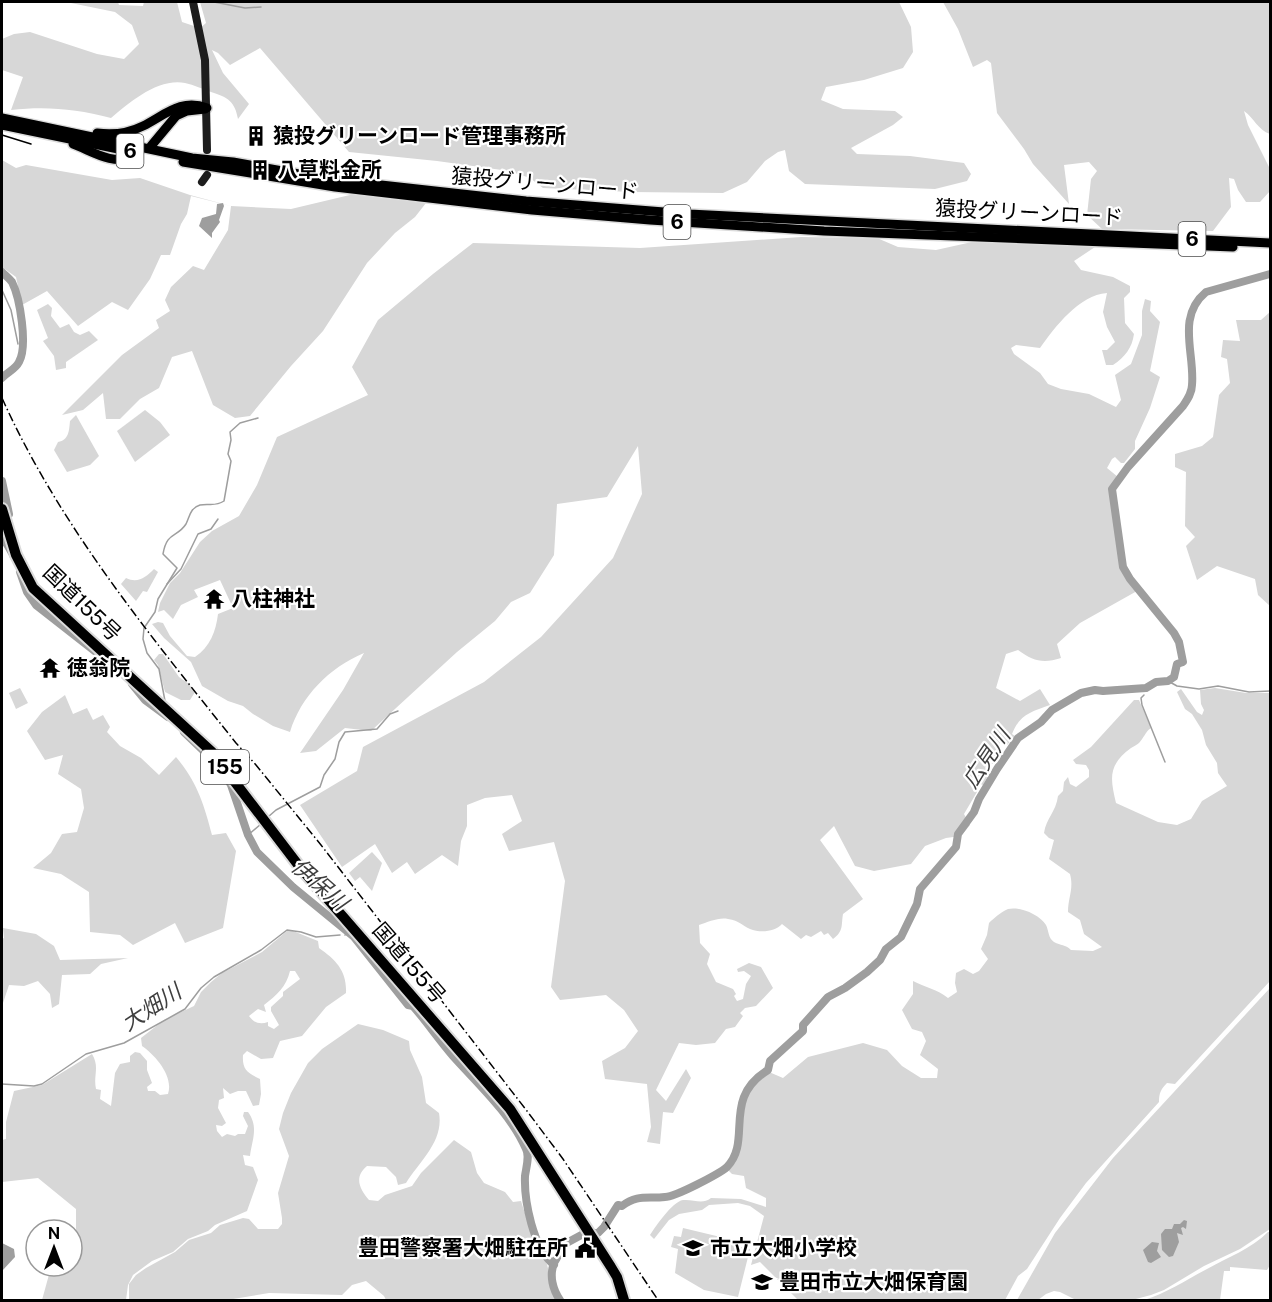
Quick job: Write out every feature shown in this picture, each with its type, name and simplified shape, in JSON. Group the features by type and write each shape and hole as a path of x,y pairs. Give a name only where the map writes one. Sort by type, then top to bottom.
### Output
{"highway":[{"name":"国道155号","path":"2,509 16,555 33,588 212,752 299,866 510,1109 617,1277 624,1300"}],"main road":[{"path":"193,2 206,60 207,150"},
{"path":"16,121 113,134 134,130 171,109 197,104 207,108"},
{"path":"151,146 176,116 187,111 207,108"},
{"name":"猿投グリーンロード","path":"2,118 192,158 242,163 327,179 492,198 689,214 1270,243"},
{"name":"猿投グリーンロード","path":"2,125 258,176 532,210 738,226 1270,249"},
{"path":"52,135 109,159 134,158"}],"shaded area":[{"path":"66,2 118,2 119,5 143,6 144,2 177,2 182,22 200,28 206,23 200,2 899,2 911,27 913,52 903,68 864,80 826,87 821,100 843,109 895,111 903,117 851,148 857,154 910,156 964,163 971,174 967,181 935,189 805,184 789,171 785,150 765,161 747,182 723,193 543,188 530,178 509,171 349,152 260,48 230,65 212,50 223,73 249,104 238,119 233,104 226,98 192,85 175,82 145,93 111,118 61,109 11,110 23,77 2,70 2,39 14,34 30,32 97,54 124,59 139,44 132,25 115,12"},
{"path":"943,2 1270,2 1270,134 1262,130 1244,111 1248,125 1270,169 1270,191 1260,202 1246,202 1234,179 1229,178 1231,207 1213,231 1102,229 1087,215 1091,179 1097,171 1089,162 1064,165 1069,204 1033,164 997,113 991,63 987,60 973,67 958,29"},
{"path":"2,160 16,168 26,165 112,180 140,178 231,206 191,196 187,214 170,255 161,255 150,279 128,310 112,302 78,326 47,291 22,305 16,277 2,267"},
{"path":"354,194 426,203 415,217 395,233 367,263 323,331 250,416 235,418 213,405 192,351 172,357 159,388 140,399 120,419 106,419 103,393 83,410 62,415 122,355 159,328 156,320 170,311 165,300 171,287 193,266 204,270 228,230 231,206 291,209"},
{"path":"223,203 220,222 212,233 212,238 199,226 202,218 216,214 217,204"},
{"path":"801,237 877,238 898,247 936,250 981,240 1098,245 1074,261 1081,270 1113,277 1130,286 1130,292 1124,298 1125,323 1134,334 1130,348 1113,365 1106,365 1102,350 1107,350 1115,342 1107,327 1103,312 1107,293 1087,299 1077,306 1060,322 1040,348 1016,345 1011,348 1014,354 1040,373 1048,384 1089,394 1116,407 1121,400 1115,375 1131,364 1142,335 1142,311 1145,299 1151,301 1150,311 1160,322 1150,371 1160,377 1150,408 1135,441 1135,449 1124,463 1115,457 1107,468 1118,477 1111,488 1111,496 1121,566 1137,591 1080,623 1057,644 1061,658 1049,661 1038,660 1018,650 1006,654 996,688 1020,701 1040,689 1050,705 1023,718 1015,727 1012,734 1015,736 1007,745 1001,739 993,764 988,764 985,768 990,772 983,785 978,783 976,786 977,792 964,814 970,825 961,836 946,838 925,846 911,864 874,871 855,866 834,826 820,840 863,899 843,914 842,925 837,936 833,939 828,933 824,935 821,931 811,937 806,935 801,939 782,924 775,929 763,931 750,929 735,921 725,919 699,925 700,943 710,954 707,964 716,982 733,989 737,1001 743,999 746,984 751,976 744,971 738,972 737,969 749,963 761,967 773,988 756,1006 745,1008 740,1013 743,1016 735,1027 726,1029 715,1043 696,1045 679,1043 656,1090 666,1101 686,1069 691,1078 673,1113 663,1112 660,1144 647,1142 651,1127 647,1084 605,1079 602,1061 625,1048 638,1031 624,1010 606,995 560,1000 551,987 565,881 554,842 509,851 502,834 522,821 512,795 485,798 467,805 467,826 461,841 458,866 442,855 415,874 407,862 392,873 375,844 342,867 300,805 357,771 363,747 484,682 541,637 613,558 642,494 638,446 607,497 557,504 554,555 530,593 511,602 495,621 457,652 371,731 345,728 316,751 300,753 343,690 364,653 339,667 318,685 301,707 290,732 273,726 243,706 228,701 202,686 191,662 152,624 163,623 170,636 187,656 195,657 205,648 214,632 218,614 233,608 220,580 194,590 198,597 181,605 173,619 164,610 158,612 170,583 180,573 200,542 212,531 239,516 257,485 277,437 368,395 352,367 378,320 473,243 640,248"},
{"path":"48,304 52,308 51,316 60,328 69,324 74,332 80,335 89,331 98,340 66,362 66,368 56,370 54,356 43,341 48,338 37,310"},
{"path":"1270,312 1270,606 1258,595 1255,579 1217,566 1197,580 1186,546 1195,537 1185,526 1186,472 1175,467 1175,454 1202,446 1213,437 1219,395 1230,383 1227,359 1221,357 1223,340 1240,341 1236,320 1261,320"},
{"path":"145,410 160,422 170,435 135,462 117,431"},
{"path":"76,415 99,456 90,465 67,472 54,450 58,442 66,437 70,421"},
{"path":"154,569 158,572 147,592 143,591 136,601 121,584 126,578 142,579"},
{"path":"159,654 163,654 179,677 195,692 190,700 181,700 165,692 158,665 154,660"},
{"path":"20,688 28,703 16,709 9,693"},
{"path":"1215,688 1246,693 1270,693 1270,981 1175,1084 1165,1085 1159,1102 1086,1183 1027,1269 1018,1276 1005,1300 798,1300 760,1262 751,1265 764,1216 750,1206 738,1203 709,1205 702,1210 679,1214 669,1220 654,1239 650,1235 669,1210 683,1200 741,1199 766,1207 766,1198 746,1188 744,1176 732,1174 728,1170 739,1150 745,1099 756,1080 769,1072 783,1078 808,1057 863,1043 887,1050 902,1066 921,1078 937,1078 938,1069 920,1055 926,1041 922,1032 912,1029 902,1010 913,994 913,981 948,998 957,992 956,973 964,969 973,974 979,971 988,959 981,949 989,923 995,917 1008,909 1024,910 1043,921 1052,940 1056,943 1071,950 1093,951 1102,947 1084,934 1080,920 1068,912 1070,874 1049,859 1054,840 1044,833 1068,777 1070,784 1076,787 1089,777 1086,765 1076,764 1073,760 1091,747 1134,700 1139,700 1151,728 1139,743 1118,760 1115,766 1112,779 1116,803 1158,822 1177,825 1191,819 1202,801 1227,786 1218,773 1217,763 1206,745 1202,730 1192,714 1185,709 1177,692 1181,689 1197,712 1202,715 1204,710 1200,690"},
{"path":"65,695 73,714 87,708 93,720 103,715 110,727 107,732 120,746 141,758 159,775 176,757 183,766 199,794 212,835 226,833 236,851 223,928 185,943 175,923 133,945 120,935 90,932 89,892 61,874 33,868 51,853 62,834 77,832 84,808 81,789 58,774 63,755 45,760 27,731 42,712"},
{"path":"372,852 382,863 372,891 360,877 355,881 349,873"},
{"path":"3,928 36,934 54,946 60,960 128,958 101,964 90,974 62,975 59,1004 52,1008 50,994 38,981 24,986 9,985 3,1003"},
{"path":"287,931 293,931 318,941 319,948 339,967 346,985 346,993 326,1007 302,1036 280,1041 273,1058 261,1059 247,1051 243,1055 246,1070 260,1079 259,1105 253,1106 246,1091 230,1094 223,1088 224,1098 219,1100 218,1108 226,1123 222,1126 216,1125 222,1137 227,1134 235,1136 245,1134 248,1126 243,1116 244,1112 248,1112 253,1123 254,1134 250,1156 243,1155 245,1165 253,1167 258,1180 247,1211 188,1239 173,1252 152,1261 133,1275 128,1285 126,1300 42,1300 48,1278 84,1278 84,1218 76,1218 76,1209 38,1178 2,1182 2,1140 6,1139 6,1122 14,1091 42,1085 92,1054 96,1063 96,1089 101,1090 100,1099 111,1106 115,1073 120,1064 130,1062 130,1056 135,1052 140,1053 147,1061 147,1070 152,1083 147,1087 148,1091 155,1091 160,1095 168,1094 166,1073 158,1060 142,1046 141,1038 164,1020 194,1006 201,992 222,973 262,952","holes":["290,971 295,971 300,979 283,992 283,996 271,1007 279,1025 274,1029 268,1026 268,1022 257,1023 249,1016 258,1009 266,1012 264,1005 280,990"]},
{"path":"1270,988 1270,1229 1240,1249 1151,1295 1132,1300 1076,1300 1054,1291 1038,1300 1017,1300 1055,1233 1113,1158"},
{"path":"358,1024 383,1030 409,1041 410,1050 422,1077 426,1103 439,1113 440,1123 430,1150 406,1183 398,1185 396,1177 386,1167 367,1166 359,1178 359,1183 366,1196 369,1200 378,1201 385,1195 412,1186 421,1173 454,1140 471,1152 477,1173 484,1183 505,1192 513,1202 521,1201 547,1264 557,1300 386,1300 366,1281 352,1285 342,1295 269,1293 227,1300 129,1300 129,1284 136,1275 175,1252 189,1240 211,1233 220,1225 243,1218 249,1219 258,1229 278,1229 282,1224 282,1218 278,1193 289,1156 279,1129 283,1113 308,1063 322,1049"},
{"path":"1184,1220 1187,1221 1186,1229 1181,1228 1183,1235 1177,1233 1179,1242 1173,1256 1169,1257 1162,1250 1161,1234 1165,1229 1172,1229 1174,1224 1180,1224"},
{"path":"683,1228 733,1240 733,1245 750,1249 738,1297 704,1290 675,1273 678,1249 671,1247 674,1236 681,1237"},
{"path":"1270,1232 1270,1265 1267,1270 1230,1267 1230,1271 1224,1271 1220,1300 1144,1300 1169,1290 1239,1252"},
{"path":"1152,1242 1159,1243 1157,1251 1161,1257 1151,1263 1148,1262 1143,1250"},
{"path":"2,1243 14,1249 15,1257 2,1271"}],"waterway":[{"path":"214,2 245,8 261,7"},
{"name":"伊保川","path":"2,272 12,282 15,289 23,334 22,355 19,362 2,378"},
{"name":"広見川","path":"560,1300 555,1292 552,1273 561,1246 585,1233 598,1233 618,1205 622,1206 638,1198 670,1196 697,1185 727,1167 738,1145 741,1106 745,1094 754,1081 768,1070 770,1061 803,1031 803,1025 828,997 867,972 880,960 886,949 901,937 917,904 920,889 956,847 958,834 974,812 979,799 1018,738 1041,722 1052,710 1081,693 1095,690 1146,688 1156,682 1168,681 1174,677 1177,664 1183,662 1179,642 1123,567 1112,489 1189,396 1192,388 1189,324 1197,302 1206,292 1270,274"},
{"path":"2,290 11,310 18,344"},
{"path":"165,701 159,669 147,653 143,639 144,628 155,612 158,599 177,568 163,554 165,547 170,538 186,524 194,508 224,501 231,461 228,454 230,432 240,423 258,418"},
{"name":"伊保川","path":"2,481 9,514"},
{"path":"167,584 181,569 198,534 211,529 218,519"},
{"name":"伊保川","path":"4,524 4,538 14,557"},
{"name":"伊保川","path":"2,545 6,546"},
{"name":"伊保川","path":"20,572 27,592 36,605 105,659"},
{"path":"1168,681 1177,686 1199,689 1218,686 1249,692 1270,691"},
{"name":"伊保川","path":"132,684 145,700 168,717"},
{"path":"1144,695 1141,698 1142,705 1165,762"},
{"path":"268,817 276,810 320,787 324,775 335,759 339,742 345,732 377,729 390,714 398,711"},
{"name":"伊保川","path":"184,732 207,754"},
{"name":"伊保川","path":"227,778 248,835 257,852 293,887 354,937 408,1005 413,1006 512,1124 527,1152 525,1186 531,1224 540,1247 554,1265"},
{"path":"248,835 261,824"},
{"name":"大畑川","path":"2,1084 34,1086 42,1084 86,1054 124,1043 185,1009 201,988 214,977 261,950 287,930 316,937 340,935"}],"tram line":[{"path":"2,135 31,144"}],"railway":[{"path":"2,398 50,490 108,577 203,702 321,845 527,1111 563,1159 658,1300"}],"place":[{"name":"猿投グリーンロード管理事務所","path":"256,136"},
{"name":"八草料金所","path":"260,170"},
{"name":"八柱神社","path":"214,599"},
{"name":"徳翁院","path":"50,668"},
{"name":"豊田警察署大畑駐在所","path":"585,1248"},
{"name":"市立大畑小学校","path":"693,1248"},
{"name":"豊田市立大畑保育園","path":"762,1282"}]}
